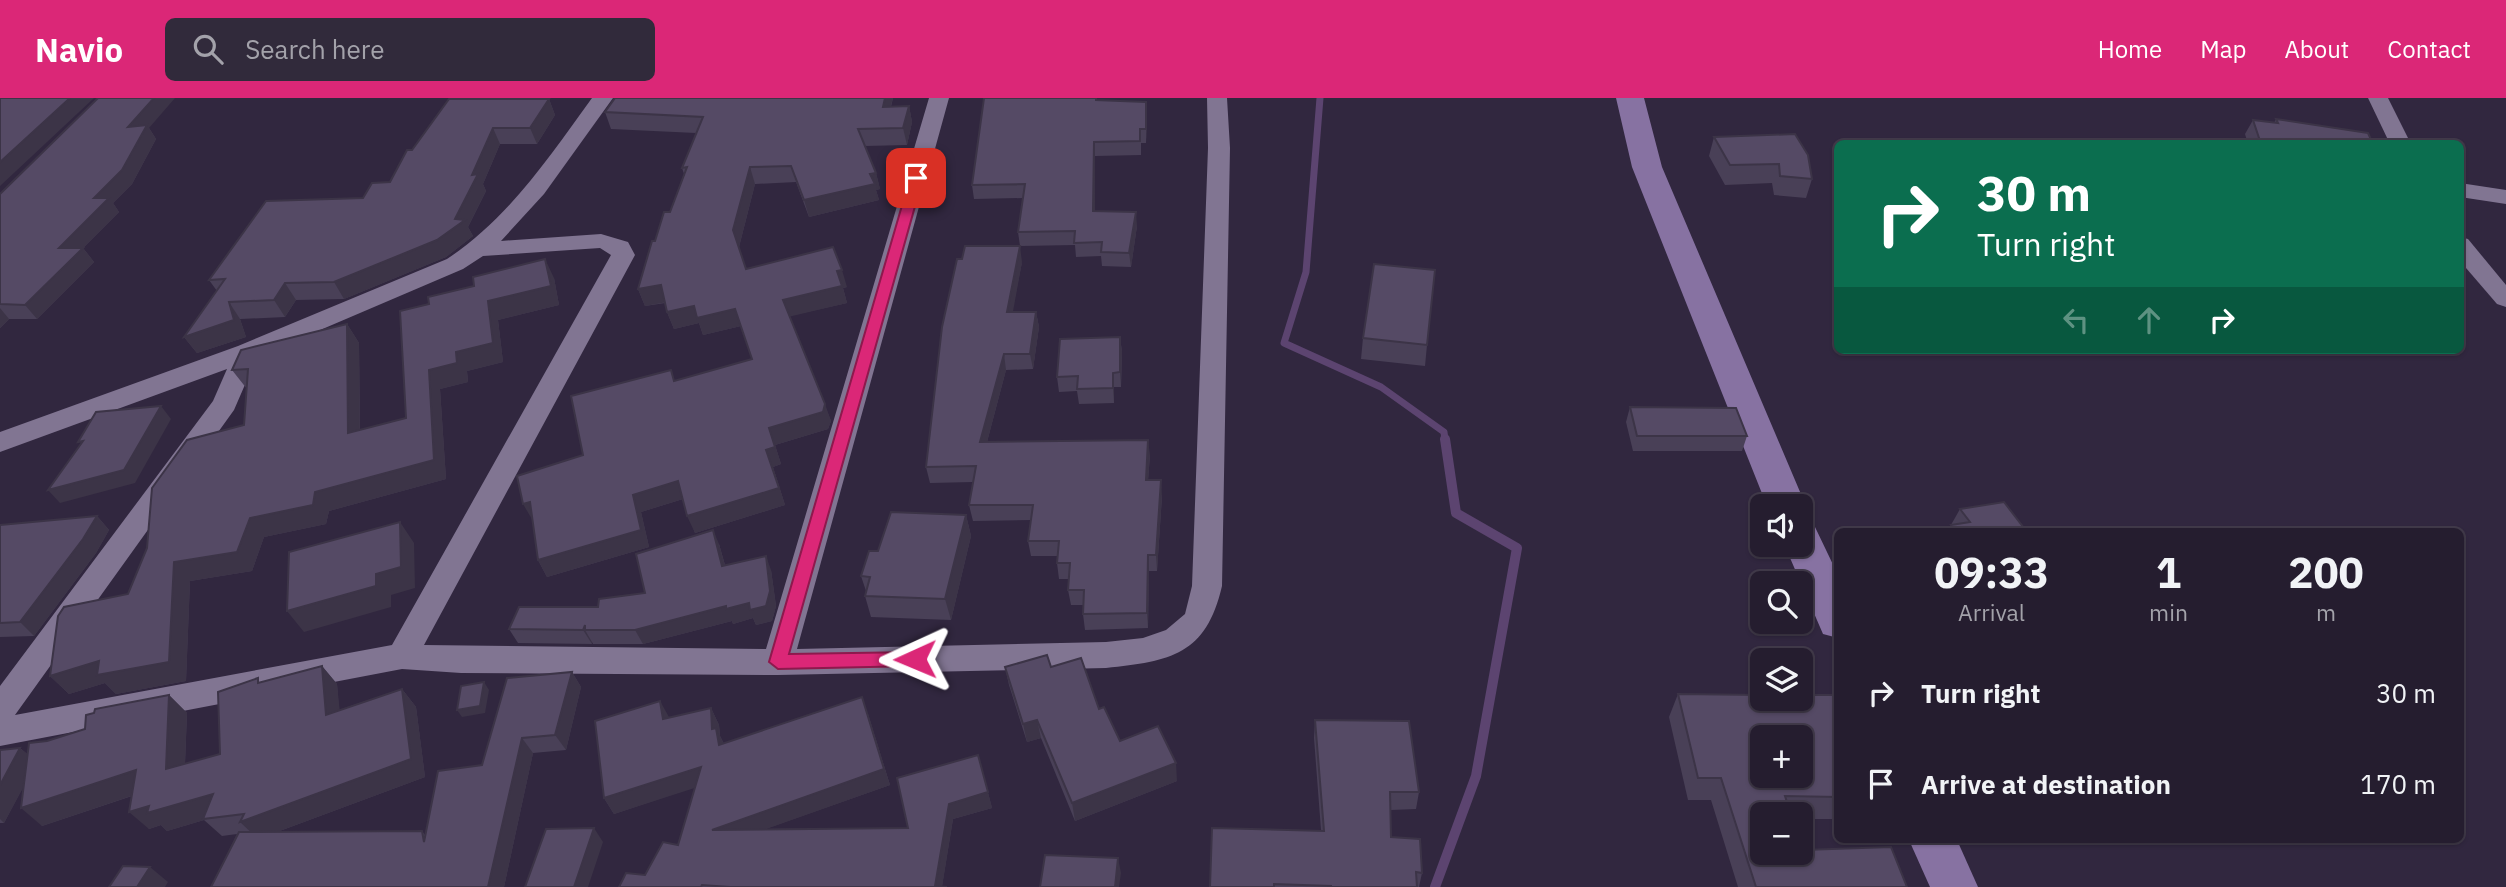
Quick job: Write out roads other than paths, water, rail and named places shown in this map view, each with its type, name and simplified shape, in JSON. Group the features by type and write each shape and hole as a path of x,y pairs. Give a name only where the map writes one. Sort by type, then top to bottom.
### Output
{"street":[{"path":"0,442 247,352 455,264 482,249 503,229 603,98"},
{"path":"778,662 940,98"},
{"path":"0,732 402,656 461,660 778,662 1106,655 1147,651 1177,640 1197,621 1207,586 1219,148 1217,98"},
{"path":"1630,98 1647,167 1782,494"},
{"path":"2378,98 2399,140"},
{"path":"2464,191 2506,198"},
{"path":"402,656 623,255 620,247 601,241 482,249"},
{"path":"2464,249 2482,274 2506,299"},
{"path":"0,711 225,404 247,352"},
{"path":"1809,557 1834,613"},
{"path":"1934,843 1954,887"}],"waterway":[{"path":"1320,98 1306,272 1284,343 1381,387 1444,432 1445,440"},
{"path":"1435,887 1476,776 1517,548 1456,513 1445,439"}]}
